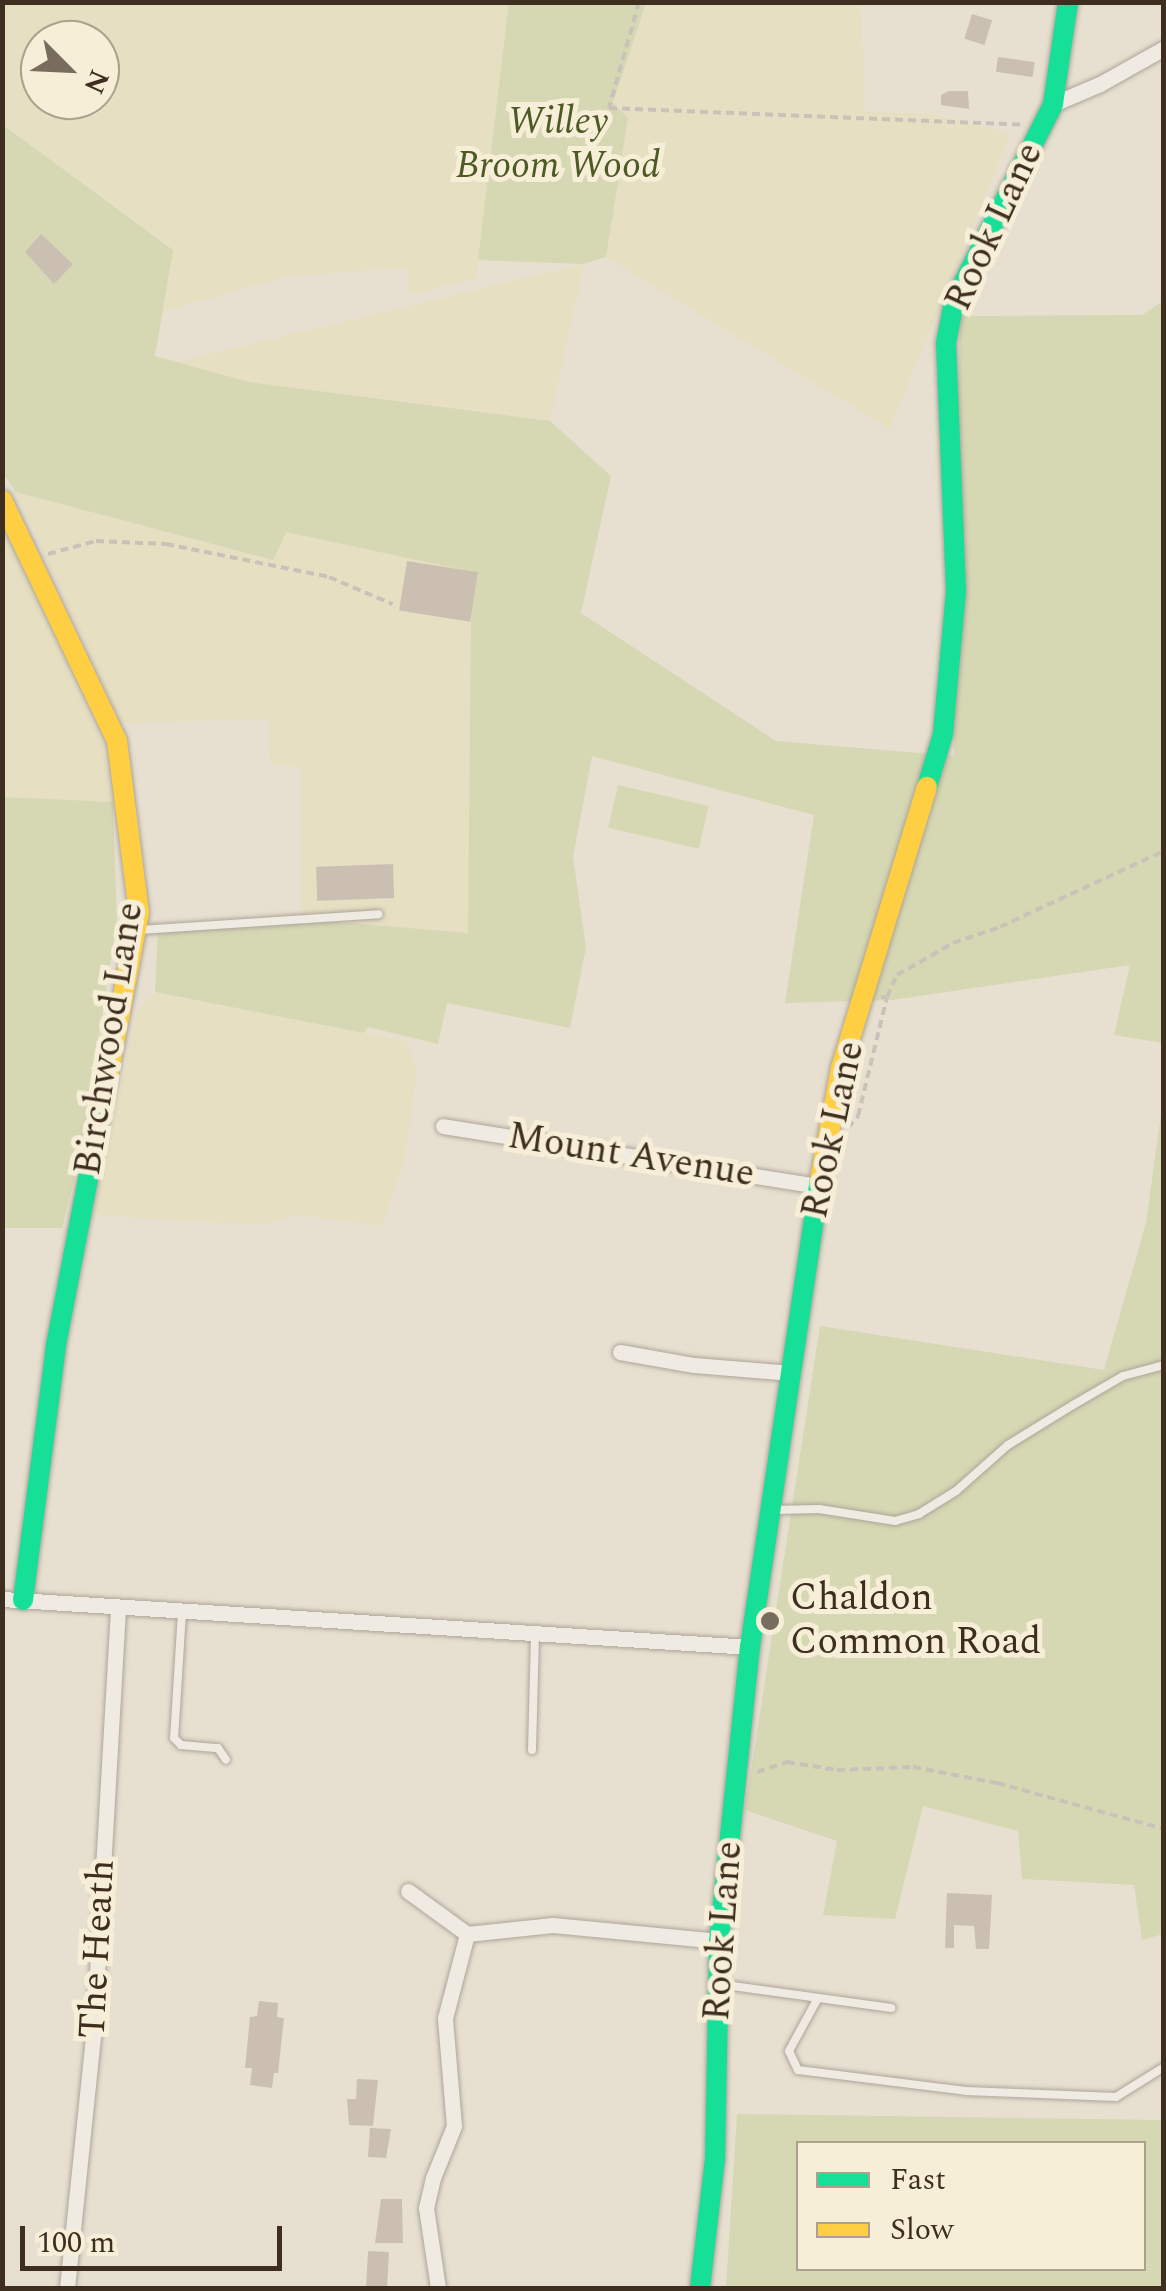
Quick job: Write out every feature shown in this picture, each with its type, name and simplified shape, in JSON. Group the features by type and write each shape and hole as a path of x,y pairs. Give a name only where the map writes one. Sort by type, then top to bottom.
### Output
{"main road":[{"name":"Rook Lane","path":"700,2288 714,2159 719,1941 750,1647 819,1186 842,1068 943,734 956,591 946,343 954,302 1053,104 1068,2"},
{"name":"Birchwood Lane","path":"2,500 117,741 139,913 56,1345 13,1599"}],"street":[{"path":"1053,104 1100,84 1164,48"},
{"name":"Mount Avenue","path":"443,1126 819,1186"},
{"path":"620,1352 694,1365 792,1373"},
{"path":"13,1599 750,1647"},
{"name":"The Heath","path":"68,2288 94,2026 118,1608"},
{"path":"408,1891 467,1934 553,1925 719,1941"},
{"path":"438,2288 426,2208 432,2178 454,2126 445,2018 467,1934"}],"lane":[{"path":"136,930 378,914"},
{"path":"771,1510 819,1509 895,1521 918,1514 956,1492 1008,1445 1072,1405 1123,1376 1164,1365"},
{"path":"182,1612 174,1738 181,1745 218,1748 226,1760"},
{"path":"532,1750 535,1632"},
{"path":"718,1984 891,2008"},
{"path":"818,1998 790,2051 798,2070 966,2091 1116,2097 1164,2067"}],"path":[{"path":"639,2 609,108 1033,126 1053,104"},
{"path":"29,560 96,541 166,544 329,578 392,604"},
{"path":"829,1133 849,1127 858,1116 897,975 1164,851"},
{"path":"864,995 888,998"},
{"path":"737,1769 758,1772 787,1762 837,1770 913,1767 996,1783 1164,1829"}],"shaded area":[{"path":"3,3 509,3 477,278 411,294 406,268 288,276 162,312 173,249 3,124"},
{"path":"646,3 861,3 865,112 932,114 1011,133 890,429 606,257 628,118 613,103"},
{"path":"584,264 550,421 249,382 176,362"},
{"path":"16,492 273,560 285,532 478,572 471,621 468,933 301,919 301,767 270,764 269,719 121,723","holes":["393,864 393,898 317,899 316,866"]},
{"path":"2,526 104,747 113,802 3,797"},
{"path":"155,992 406,1041 417,1071 404,1165 381,1226 299,1215 261,1225 93,1215 137,1010"}],"green space":[{"name":"Willey Broom Wood","path":"509,3 646,3 613,103 628,118 606,257 584,264 478,260"},
{"path":"2,124 173,250 155,356 249,382 550,421 611,476 581,613 776,741 954,756 960,316 1142,315 1163,301 1163,1043 1114,1035 1130,965 892,1000 785,1003 814,815 592,756 573,857 586,947 570,1028 447,1003 438,1044 368,1027 364,1033 155,992 158,928 301,919 468,933 471,621 478,573 286,532 273,560 16,492 2,472"},
{"path":"618,785 709,806 699,849 608,828"},
{"path":"3,797 113,802 117,922 79,1159 62,1228 3,1228"},
{"path":"1163,1100 1163,1934 1142,1940 1134,1885 1022,1879 1018,1831 923,1806 895,1919 823,1915 837,1841 745,1810 820,1326 1104,1370 1146,1223"},
{"path":"737,2114 1163,2120 1163,2288 726,2288"}],"building":[{"path":"972,14 992,20 984,45 964,39"},
{"path":"998,57 1035,62 1033,77 996,72"},
{"path":"968,91 969,109 941,105 941,95"},
{"path":"41,234 73,264 54,284 25,252"},
{"path":"407,561 478,572 470,622 399,610"},
{"path":"393,864 394,898 317,901 316,867"},
{"path":"947,1893 992,1895 989,1949 976,1949 974,1926 954,1925 954,1948 945,1948"},
{"path":"259,2001 278,2003 277,2017 284,2018 278,2073 274,2073 272,2088 250,2085 252,2068 245,2068 250,2017 257,2016"},
{"path":"357,2079 378,2080 373,2126 349,2125 347,2099 356,2099"},
{"path":"370,2128 391,2129 386,2158 368,2157"},
{"path":"381,2199 402,2199 403,2243 375,2243"},
{"path":"368,2251 389,2252 387,2288 366,2288"}],"traffic: fast":[{"path":"927,787 943,734 956,591 946,343 954,302 1053,104 1068,2"},
{"path":"23,1600 56,1345 107,1081"},
{"path":"700,2288 715,2159 719,1941 750,1647 820,1180"}],"traffic: slow":[{"path":"2,500 117,741 139,913 107,1081"},
{"path":"820,1180 841,1068 927,787"}],"place":[{"name":"Chaldon Common Road","path":"770,1621"}]}
